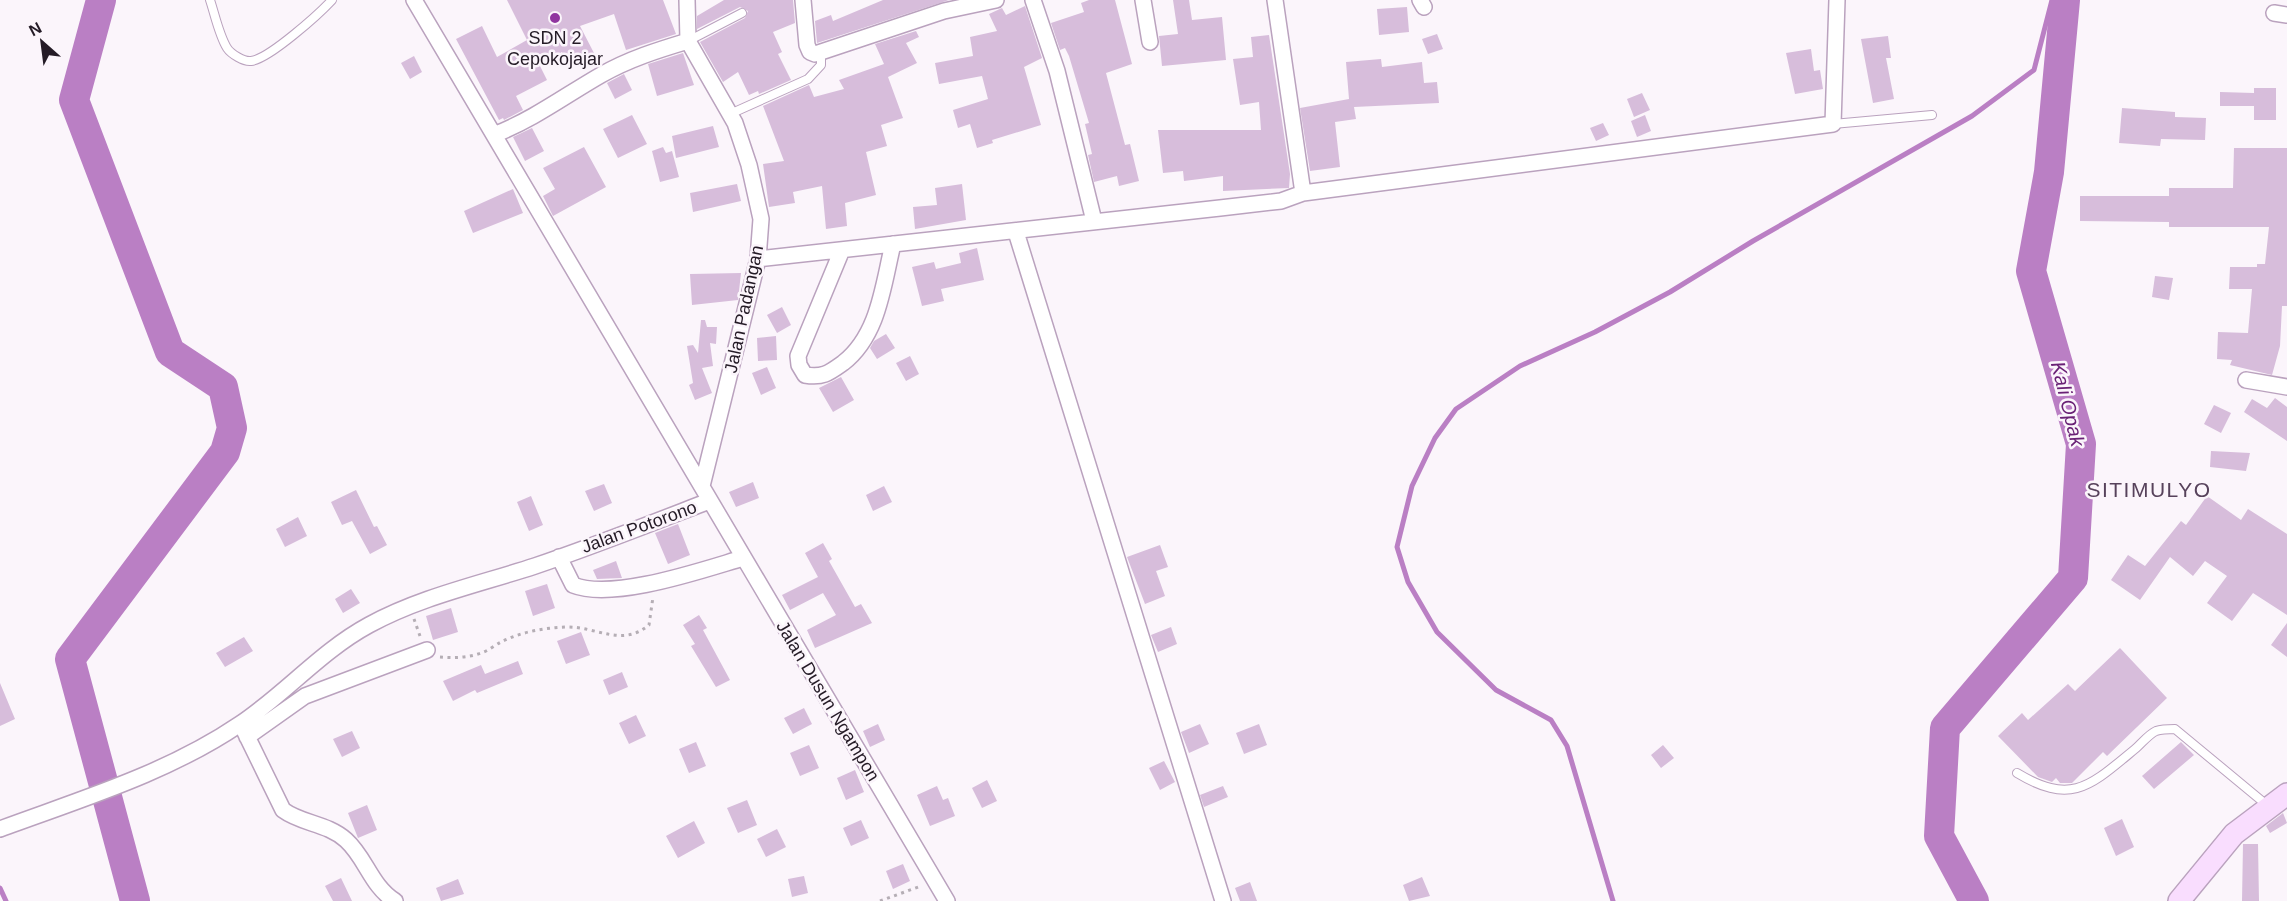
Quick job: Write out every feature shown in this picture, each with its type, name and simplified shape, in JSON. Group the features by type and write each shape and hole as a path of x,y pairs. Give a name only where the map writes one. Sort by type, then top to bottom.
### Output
{"main road":[{"path":"2179,901 2234,834 2268,806 2287,794"}],"street":[{"name":"Jalan Potorono","path":"0,829 176,761 244,731 333,648 369,625 409,606 559,557 710,501 496,134 414,0"},
{"name":"Jalan Padangan","path":"687,0 688,41 730,114 749,165 761,219 758,259 702,486"},
{"path":"803,0 807,45 810,52 821,52 944,11 996,0"},
{"path":"1033,0 1057,70 1094,221"},
{"path":"1143,0 1150,42"},
{"path":"1275,0 1303,193"},
{"path":"758,259 1281,201 1303,193 1833,124 1837,0"},
{"path":"496,134 517,126 631,60 688,41"},
{"path":"1016,232 1223,901"},
{"path":"842,250 798,356 799,365 806,375 821,377 831,372 848,359 867,338 878,309 892,244"},
{"path":"2246,380 2287,387"},
{"name":"Jalan Dusun Ngampon","path":"710,501 947,901"},
{"path":"559,557 573,585 584,590 618,588 656,581 743,558"},
{"path":"395,901 376,886 346,841 328,828 290,815 283,810 244,731 305,696 337,682 427,650"}],"lane":[{"path":"210,0 228,49 238,57 250,61 265,55 290,37 332,0"},
{"path":"688,41 742,13"},
{"path":"730,114 808,80 821,65 821,52"},
{"path":"1833,124 1932,115"},
{"path":"2017,773 2038,786 2060,792 2079,789 2103,775 2155,732 2175,729 2268,806"}],"path":[{"path":"409,606 427,650 440,657 457,658 482,653 521,634 566,627 581,627 624,637 638,634 649,625 656,581"},
{"path":"880,901 935,880"}],"building":[{"path":"507,0 663,0 676,34 626,50 614,14 580,26 595,55 570,68 562,52 539,64 547,80 516,96 523,110 504,120 503,118 499,120 456,39 482,26 497,57 527,40"},
{"path":"724,0 793,0 795,23 773,32 782,52 778,54 791,80 759,94 758,91 749,95 738,72 723,82 700,42 745,18 748,11 740,7 697,29 697,16"},
{"path":"883,0 949,0 817,43 815,21 831,15 833,21"},
{"path":"1089,0 1115,0 1132,64 1106,73 1125,145 1130,144 1139,181 1119,186 1117,176 1094,182 1088,155 1092,154 1085,124 1089,123 1069,56 1065,48 1060,50 1051,23 1084,12 1081,3"},
{"path":"1173,0 1189,0 1192,20 1222,17 1226,60 1162,66 1159,36 1178,34"},
{"path":"1025,6 1042,58 1024,67 1041,125 992,140 993,143 977,148 970,124 958,128 953,110 988,99 982,76 939,84 935,63 973,56 970,37 997,31 989,14 1002,8 1006,15"},
{"path":"1407,7 1409,32 1379,35 1377,9"},
{"path":"916,31 919,37 906,43 917,63 888,77 903,118 881,125 887,146 866,152 876,195 845,203 847,226 826,229 822,186 793,192 795,203 769,207 763,164 784,161 763,106 809,85 814,97 844,89 839,80 884,64 875,44"},
{"path":"1437,34 1443,49 1428,54 1422,39"},
{"path":"1269,35 1290,174 1289,188 1223,191 1223,176 1184,181 1183,171 1163,173 1158,130 1261,130 1259,102 1240,105 1233,59 1253,57 1251,37"},
{"path":"1888,36 1891,58 1886,58 1894,99 1873,103 1861,39"},
{"path":"1811,49 1814,71 1820,70 1823,89 1795,94 1786,53"},
{"path":"683,53 694,85 657,96 648,64"},
{"path":"414,56 422,72 410,79 401,63"},
{"path":"1381,59 1382,67 1422,62 1424,83 1437,82 1439,103 1354,107 1356,119 1335,122 1340,167 1310,171 1300,108 1349,99 1346,62"},
{"path":"624,74 632,90 615,99 607,83"},
{"path":"2254,88 2276,88 2276,120 2254,120 2254,106 2220,106 2220,92 2254,93"},
{"path":"1642,93 1650,110 1634,117 1627,99"},
{"path":"2122,108 2175,112 2175,117 2206,118 2205,140 2161,139 2160,146 2119,143"},
{"path":"632,115 647,144 618,158 603,129"},
{"path":"1645,115 1651,131 1637,137 1631,121"},
{"path":"1603,123 1609,135 1596,141 1590,128"},
{"path":"713,126 719,147 676,158 672,136"},
{"path":"532,128 544,151 525,161 513,137"},
{"path":"584,147 606,187 553,216 543,196 555,189 543,168"},
{"path":"663,147 666,153 672,151 679,177 660,182 652,151"},
{"path":"2234,148 2287,148 2287,306 2282,306 2280,346 2272,375 2230,365 2232,360 2217,359 2218,332 2248,333 2252,289 2229,289 2230,267 2257,267 2257,264 2265,264 2269,227 2169,227 2169,222 2080,221 2080,196 2169,196 2169,188 2233,188"},
{"path":"737,184 741,201 693,212 690,193"},
{"path":"962,184 966,220 915,229 913,207 937,205 935,188"},
{"path":"513,189 523,213 473,233 464,211"},
{"path":"977,248 984,280 941,289 944,301 922,306 912,267 934,262 936,269 961,263 959,253"},
{"path":"741,273 738,300 692,305 690,274"},
{"path":"2155,276 2173,278 2169,300 2152,297"},
{"path":"782,307 791,325 777,333 767,315"},
{"path":"701,320 705,320 707,327 717,327 716,344 710,343 713,366 702,368 712,393 695,400 689,385 693,383 687,346 693,345 698,353"},
{"path":"886,334 895,348 877,359 870,348 874,341"},
{"path":"776,336 777,360 758,361 757,338"},
{"path":"910,356 919,374 906,381 896,363"},
{"path":"767,367 776,388 761,395 752,373"},
{"path":"841,377 854,400 833,412 819,388"},
{"path":"2275,398 2287,407 2287,441 2244,412 2252,399 2267,408"},
{"path":"2214,405 2231,413 2221,433 2204,424"},
{"path":"2211,451 2250,453 2246,471 2210,467"},
{"path":"753,482 759,498 736,507 729,492"},
{"path":"604,484 612,503 594,511 585,491"},
{"path":"884,486 892,502 873,511 866,495"},
{"path":"356,490 374,527 377,526 387,545 370,554 352,521 342,525 331,502"},
{"path":"531,496 543,525 529,531 517,502"},
{"path":"2207,496 2241,520 2248,509 2287,534 2287,615 2253,593 2232,621 2207,603 2227,576 2205,561 2193,576 2170,557 2140,600 2111,580 2128,555 2145,566 2181,521 2186,525"},
{"path":"298,517 307,536 285,547 276,529"},
{"path":"678,524 690,555 668,564 655,533"},
{"path":"823,543 832,559 829,561 855,607 861,604 872,623 815,648 807,630 836,615 823,593 790,610 782,595 818,577 805,553"},
{"path":"1160,545 1168,567 1156,571 1165,596 1145,604 1127,557"},
{"path":"616,561 622,578 597,579 593,570"},
{"path":"547,584 555,608 533,616 525,591"},
{"path":"351,589 360,603 343,613 335,599"},
{"path":"451,608 458,632 433,640 426,616"},
{"path":"699,615 707,628 703,630 730,680 716,687 691,646 695,644 683,625"},
{"path":"2287,623 2287,657 2271,645"},
{"path":"1171,627 1177,644 1158,652 1151,635"},
{"path":"581,632 590,655 566,664 557,641"},
{"path":"244,637 253,651 225,667 216,653"},
{"path":"2120,648 2167,698 2107,756 2103,752 2072,783 2060,783 2056,778 2052,782 2038,777 1998,736 2022,713 2028,720 2068,684 2075,691"},
{"path":"518,661 523,674 477,693 475,690 453,701 443,681 481,665 485,674"},
{"path":"622,672 628,687 609,695 603,680"},
{"path":"0,683 15,719 0,726"},
{"path":"804,708 812,724 793,734 784,718"},
{"path":"636,715 646,736 629,744 619,723"},
{"path":"878,724 885,740 870,747 863,731"},
{"path":"1200,724 1209,744 1189,753 1181,732"},
{"path":"1259,724 1267,745 1244,754 1236,733"},
{"path":"352,731 360,748 342,757 333,739"},
{"path":"696,742 706,766 689,773 679,749"},
{"path":"2181,742 2194,755 2154,789 2142,776"},
{"path":"809,745 819,768 800,776 790,753"},
{"path":"1663,745 1674,758 1661,768 1651,755"},
{"path":"1164,761 1175,782 1160,790 1149,768"},
{"path":"855,770 864,792 846,800 837,778"},
{"path":"987,780 997,801 982,808 972,788"},
{"path":"937,786 943,800 948,798 955,816 930,826 917,795"},
{"path":"1223,786 1228,797 1204,807 1200,795"},
{"path":"747,800 757,825 738,833 727,808"},
{"path":"367,805 377,830 358,838 348,813"},
{"path":"2283,813 2287,823 2270,833 2266,826"},
{"path":"2122,819 2134,847 2116,856 2104,828"},
{"path":"861,820 869,838 851,846 843,828"},
{"path":"694,821 705,843 678,858 666,836"},
{"path":"777,829 786,847 766,857 757,839"},
{"path":"2243,844 2258,844 2259,901 2242,901"},
{"path":"903,864 910,881 893,889 886,871"},
{"path":"804,876 808,893 792,897 788,879"},
{"path":"1422,877 1430,896 1409,901 1403,885"},
{"path":"341,878 352,901 333,901 325,886"},
{"path":"458,879 464,894 441,901 436,888"},
{"path":"1250,882 1257,901 1240,901 1235,888"}],"waterway":[{"path":"101,0 74,100 170,352 223,387 232,428 225,452 70,659 135,901"},
{"path":"1613,901 1567,746 1551,720 1496,690 1437,632 1408,582 1397,547 1412,486 1435,438 1456,409 1520,366 1595,332 1670,292 1753,241 1972,116 2034,70 2052,0"},
{"name":"Kali Opak","path":"1974,901 1939,836 1945,728 2073,578 2081,444 2031,271 2049,172 2065,0"},
{"path":"0,888 6,901"}],"place":[{"name":"SDN 2 Cepokojajar","path":"555,18"}],"district":[{"name":"SITIMULYO","path":"2149,490"}]}
